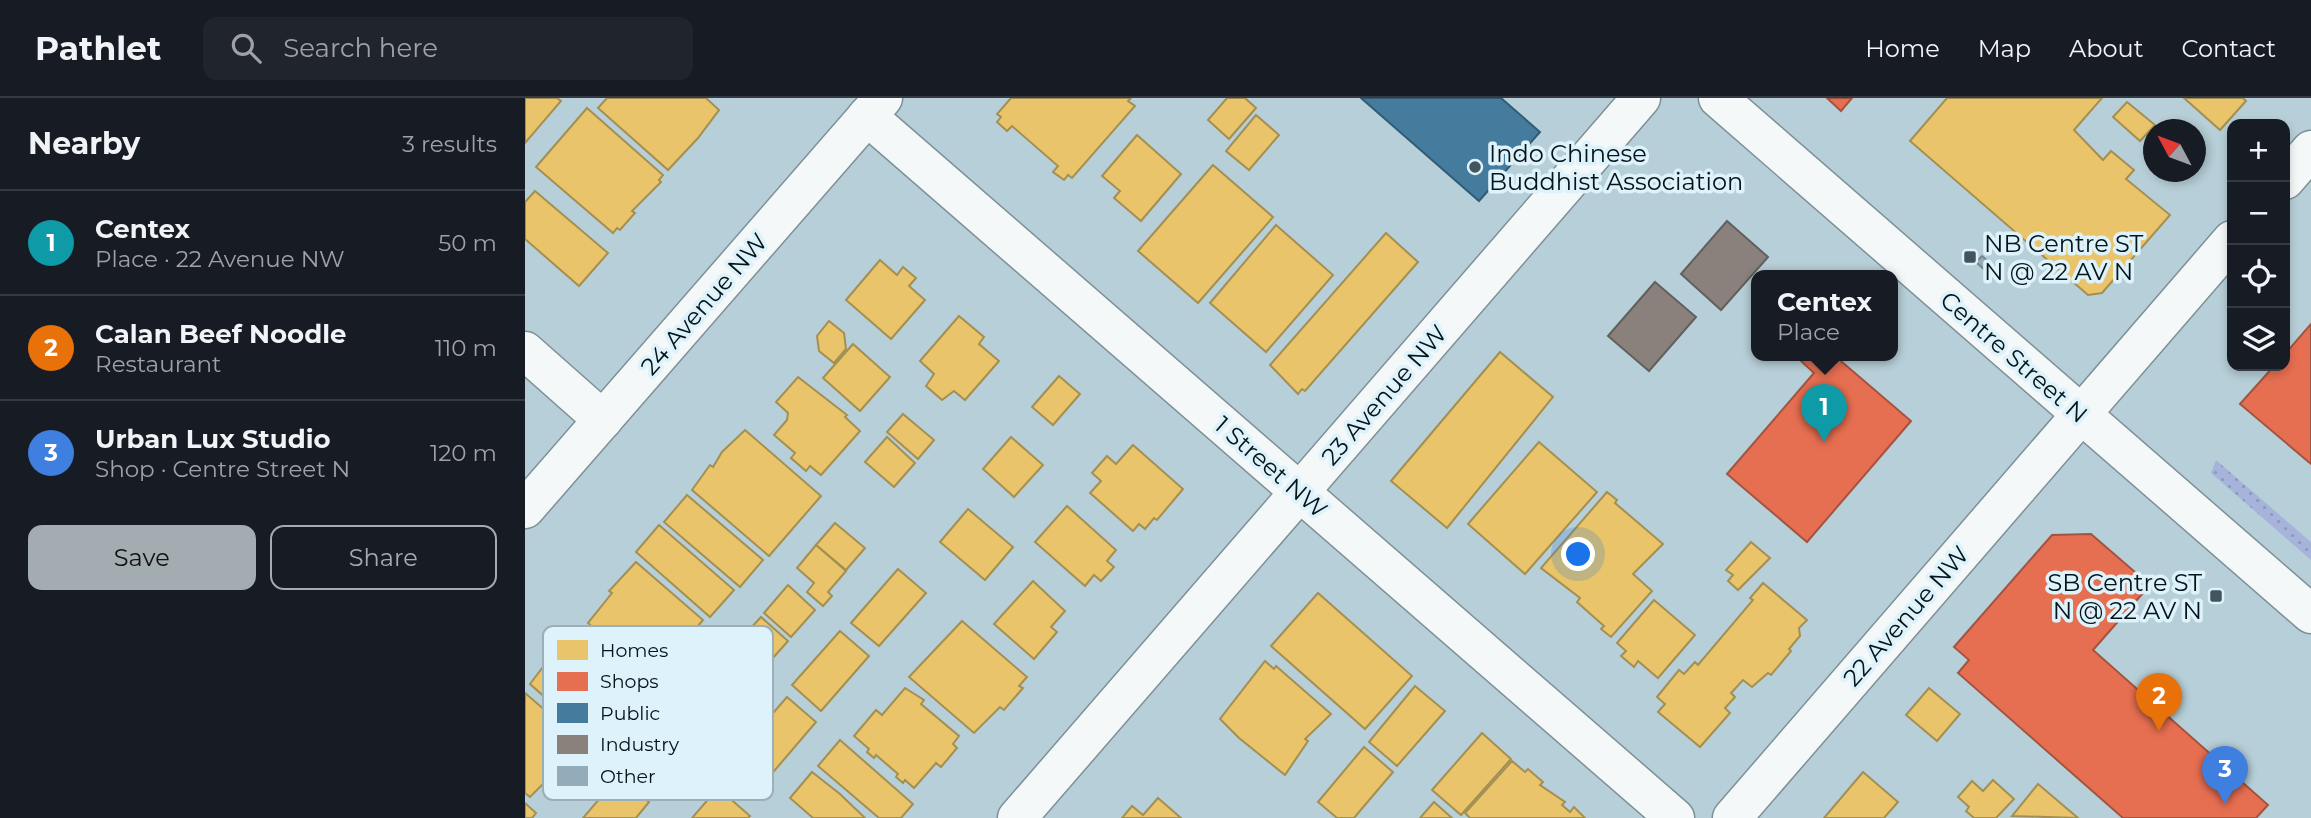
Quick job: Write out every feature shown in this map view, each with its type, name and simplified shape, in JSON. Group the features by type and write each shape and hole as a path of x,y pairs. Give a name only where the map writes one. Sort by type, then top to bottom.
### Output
{"street":[{"name":"23 Avenue NW","path":"1017,818 1641,98"},
{"name":"Centre Street N","path":"1718,98 2311,614"},
{"name":"1 Street NW","path":"875,107 1300,492 1675,818"},
{"name":"24 Avenue NW","path":"525,509 875,107"},
{"path":"2290,174 2311,150"},
{"name":"22 Avenue NW","path":"1732,818 2228,245"},
{"path":"525,351 603,420"}],"shaded area":[{"path":"2216,460 2311,542 2311,560 2211,473"}],"building: Homes":[{"path":"525,98 557,98 561,101 525,143"},
{"path":"607,98 706,98 719,110 698,138 668,170 598,108"},
{"path":"1011,98 1131,98 1128,101 1135,106 1072,178 1068,175 1064,180 1053,172 1058,166 1012,126 1007,131 997,122 1001,117 997,114"},
{"path":"1227,98 1245,98 1256,108 1229,139 1208,120"},
{"path":"1947,98 2102,98 2074,130 2103,160 2111,151 2134,170 2126,179 2170,215 2102,293 2088,295 1910,141"},
{"path":"2184,98 2243,98 2246,101 2227,119 2220,130"},
{"path":"2127,102 2148,119 2143,119 2143,138 2140,141 2113,117"},
{"path":"587,108 663,175 659,180 661,182 632,211 635,213 620,230 617,228 613,233 536,167"},
{"path":"1256,115 1279,135 1249,170 1226,151"},
{"path":"1137,135 1181,174 1141,221 1114,198 1120,191 1102,176"},
{"path":"1213,165 1273,217 1198,303 1138,251"},
{"path":"535,191 608,253 579,286 525,239 525,202"},
{"path":"1276,225 1333,275 1266,352 1210,303"},
{"path":"1386,233 1418,262 1305,391 1302,389 1298,394 1270,365"},
{"path":"880,260 897,275 903,267 916,278 909,286 925,300 891,339 846,300"},
{"path":"959,316 984,337 979,344 999,361 965,400 954,391 942,400 926,386 934,374 920,361"},
{"path":"829,321 844,333 846,349 834,363 819,351 817,336"},
{"path":"853,344 890,377 860,411 823,378"},
{"path":"1500,352 1553,397 1447,528 1391,481"},
{"path":"1059,376 1080,394 1053,425 1032,407"},
{"path":"798,377 847,415 845,417 860,431 821,475 810,466 806,471 791,458 795,453 774,435 787,420 788,413 776,402"},
{"path":"903,414 934,440 918,459 887,432"},
{"path":"745,430 821,496 769,556 692,490 710,465 713,467 722,452"},
{"path":"887,437 915,463 894,487 865,462"},
{"path":"1011,437 1043,465 1014,497 983,469"},
{"path":"1539,442 1597,492 1525,574 1468,524"},
{"path":"1133,445 1183,489 1157,520 1154,518 1145,529 1139,524 1133,531 1090,493 1101,481 1092,473 1107,456 1116,464"},
{"path":"1607,492 1617,500 1615,503 1663,544 1633,574 1652,591 1611,637 1601,629 1604,626 1577,602 1580,598 1541,568"},
{"path":"687,495 763,560 740,587 664,522"},
{"path":"1067,506 1116,550 1107,561 1114,567 1101,581 1094,575 1085,586 1035,542"},
{"path":"968,509 1013,547 985,580 940,542"},
{"path":"835,523 865,548 846,570 816,545"},
{"path":"659,525 734,590 710,617 636,552"},
{"path":"1751,542 1770,558 1738,590 1728,581 1733,575 1726,570"},
{"path":"816,545 846,571 828,592 832,596 823,606 807,592 814,583 797,568"},
{"path":"636,562 703,620 698,626 591,626 588,623 612,593 609,591"},
{"path":"898,569 926,593 879,646 851,623"},
{"path":"1033,581 1065,611 1051,627 1057,632 1034,659 994,624"},
{"path":"1763,583 1807,620 1799,628 1800,636 1789,649 1791,651 1771,675 1768,673 1752,687 1743,680 1731,693 1735,697 1725,708 1730,713 1700,747 1658,712 1665,704 1657,697 1679,670 1684,674 1695,662 1698,665 1753,600 1750,598"},
{"path":"788,585 815,610 791,637 764,613"},
{"path":"1318,593 1412,676 1365,729 1271,646"},
{"path":"1654,600 1695,635 1658,678 1638,661 1634,667 1621,656 1626,651 1617,643"},
{"path":"761,617 771,626 753,626"},
{"path":"962,621 1027,677 1019,686 1023,688 1004,710 1000,707 974,733 909,677"},
{"path":"773,628 788,641 773,658"},
{"path":"840,631 869,656 821,711 792,685"},
{"path":"1265,661 1274,669 1276,666 1331,714 1305,739 1308,741 1285,775 1220,719"},
{"path":"543,667 543,695 530,684"},
{"path":"1415,686 1445,711 1397,766 1369,742"},
{"path":"905,688 924,700 921,704 959,736 953,744 957,748 941,767 936,763 914,788 905,780 903,783 896,777 898,774 876,755 874,758 867,752 869,749 854,736 876,710 882,715"},
{"path":"1929,688 1960,714 1937,741 1906,715"},
{"path":"525,693 543,709 543,784 530,797 525,793"},
{"path":"787,697 816,722 773,772 773,713"},
{"path":"1482,733 1511,759 1461,815 1432,790"},
{"path":"840,740 913,804 901,818 879,818 818,766"},
{"path":"1364,747 1393,772 1354,818 1337,818 1318,802"},
{"path":"1512,761 1525,772 1528,769 1543,782 1540,785 1565,802 1562,805 1570,812 1574,807 1585,818 1470,818 1465,813"},
{"path":"812,772 865,818 813,818 790,798"},
{"path":"1863,772 1898,802 1884,818 1824,818"},
{"path":"1993,780 2014,799 1996,818 1974,818 1966,811 1969,807 1958,797 1972,781 1983,791"},
{"path":"2038,784 2078,818 2012,816"},
{"path":"1158,798 1181,818 1122,818 1132,806 1143,815"},
{"path":"598,800 649,802 636,818 583,818"},
{"path":"708,800 732,800 750,816 748,818 692,818"},
{"path":"1434,802 1452,818 1420,818"},
{"path":"525,803 536,813 532,818 525,818"}],"building: Shops":[{"path":"1827,98 1852,98 1841,111"},
{"path":"2311,324 2311,464 2240,404 2270,371 2290,371 2290,348"},
{"path":"1801,361 1841,361 1911,421 1807,542 1727,474 1814,373"},
{"path":"2091,534 2150,585 2093,650 2268,805 2256,818 2123,818 1958,673 1969,660 1954,647 2052,535"}],"building: Public":[{"name":"Indo Chinese Buddhist Association","path":"1361,98 1501,98 1540,132 1479,201"}],"building: Industry":[{"path":"1727,221 1768,257 1756,270 1751,270 1751,276 1721,310 1681,274"},
{"path":"1655,282 1696,317 1649,371 1608,336"}],"building: Other":[{"path":"1982,256 1995,267 1989,274 1976,262"}],"place":[{"name":"Indo Chinese Buddhist Association","path":"1475,167"},
{"name":"NB Centre ST N @ 22 AV N","path":"1970,257"},
{"name":"Centex","path":"1824,442"},
{"name":"SB Centre ST N @ 22 AV N","path":"2216,596"},
{"name":"Calan Beef Noodle","path":"2159,731"},
{"name":"Urban Lux Studio","path":"2225,804"}]}
